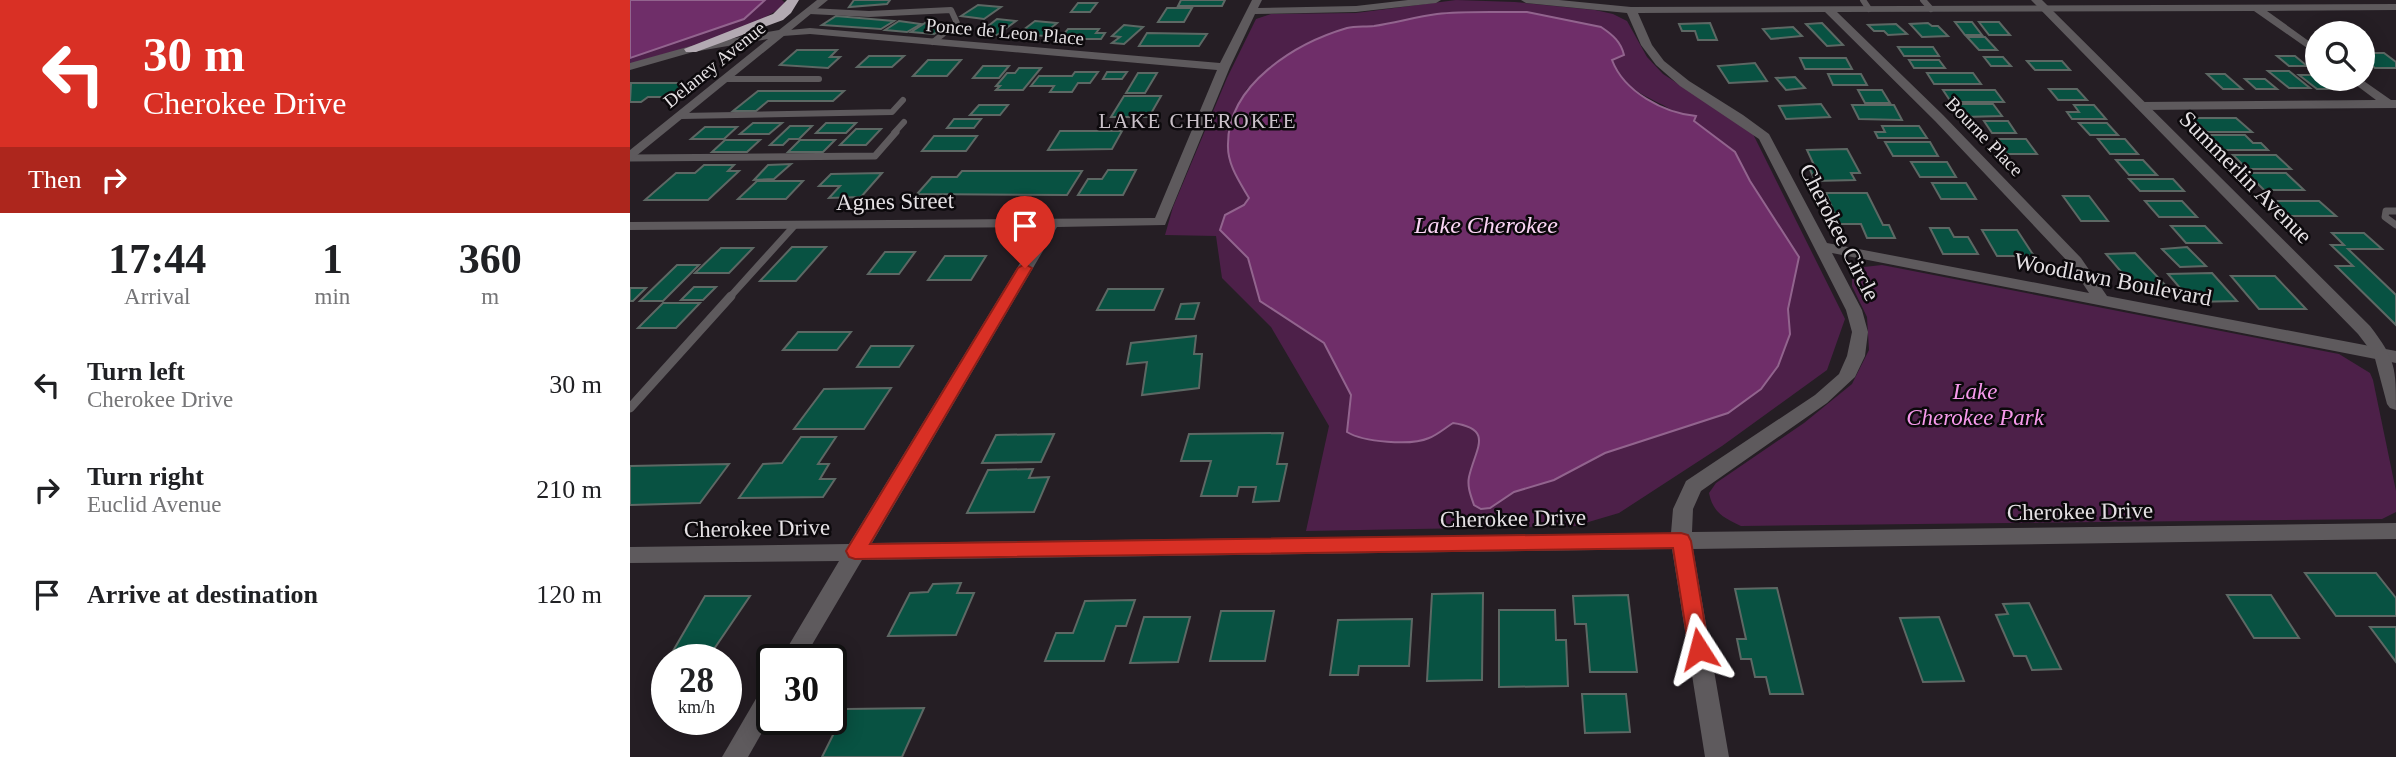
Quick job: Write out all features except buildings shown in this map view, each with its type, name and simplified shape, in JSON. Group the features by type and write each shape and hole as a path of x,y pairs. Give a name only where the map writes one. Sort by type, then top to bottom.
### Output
{"highway":[{"path":"691,49 778,17 787,10 793,0"}],"street":[{"name":"Delaney Avenue","path":"630,158 823,0"},
{"path":"1224,67 1254,5 1356,9 1436,0"},
{"path":"1526,0 1630,10 1777,5 1829,10 1866,5 2040,4 2396,7"},
{"name":"Summerlin Avenue","path":"2040,4 2389,355 2396,404"},
{"path":"2251,4 2305,43"},
{"name":"Cherokee Circle","path":"1630,10 1648,48 1660,64 1744,119 1764,137 1854,310 1860,332 1856,356 1846,377 1821,399 1693,486 1683,509 1681,541 1717,757"},
{"name":"Bourne Place","path":"1829,10 1939,118 2076,261 2101,300"},
{"name":"Ponce de Leon Place","path":"630,68 691,49 810,31 1224,67"},
{"name":"Agnes Street","path":"630,226 1160,222 1224,67"},
{"path":"2372,91 2394,106"},
{"path":"2141,106 2394,106"},
{"path":"800,644 1052,223"},
{"name":"Woodlawn Boulevard","path":"1822,247 2389,355"},
{"name":"Cherokee Drive","path":"630,555 2396,531"},
{"path":"734,757 756,720"}],"lane":[{"path":"810,11 869,14 951,10 957,23 933,42"},
{"path":"727,79 819,79"},
{"path":"681,116 892,112 903,100"},
{"path":"630,158 875,156 904,122"},
{"path":"2396,211 2386,211 2385,217 2396,225"},
{"path":"630,408 795,225"}],"green space":[{"path":"765,0 782,0 786,4 731,33 630,64 630,58 744,19"},
{"path":"1456,0 1515,2 1595,10 1627,21 1647,57 1663,74 1752,132 1845,319 1827,370 1722,446 1619,513 1575,526 1306,531 1329,426 1271,327 1222,278 1216,236 1165,235 1173,207 1227,78 1256,19 1271,14 1356,13","holes":["1527,12 1601,27 1615,67 1627,83 1674,111 1694,115 1694,121 1735,152 1750,181 1799,257 1788,309 1790,334 1778,366 1761,389 1728,413 1605,453 1554,480 1514,492 1490,508 1469,479 1481,440 1473,429 1453,423 1428,437 1406,442 1356,437 1351,395 1324,343 1260,301 1248,258 1220,230 1225,215 1244,205 1249,198 1233,170 1246,90 1266,71 1314,42 1349,28 1436,14"]},
{"name":"Lake Cherokee Park","path":"1882,265 2339,354 2370,373 2373,380 2396,491 2396,512 2382,519 1741,526 1724,517 1716,510 1709,493 1716,483 1804,423 1852,384 1869,350 1867,317 1852,286 1852,278 1864,267"}],"water":[{"path":"630,0 765,0 744,19 630,58"},
{"name":"Lake Cherokee","path":"1456,12 1527,12 1601,27 1609,33 1619,43 1624,55 1612,60 1635,91 1671,110 1696,116 1694,121 1735,152 1750,181 1799,257 1788,309 1790,334 1778,366 1761,389 1728,413 1605,453 1554,480 1514,492 1490,508 1481,509 1474,505 1469,484 1479,442 1474,430 1453,423 1429,438 1411,442 1375,440 1347,432 1351,395 1324,343 1260,301 1248,258 1220,230 1225,215 1244,205 1249,198 1229,158 1231,122 1239,103 1252,85 1287,55 1347,28"}],"district":[{"name":"LAKE CHEROKEE","path":"1198,121"}],"route":[{"path":"1025,268 855,551 1681,541 1699,649"}]}
